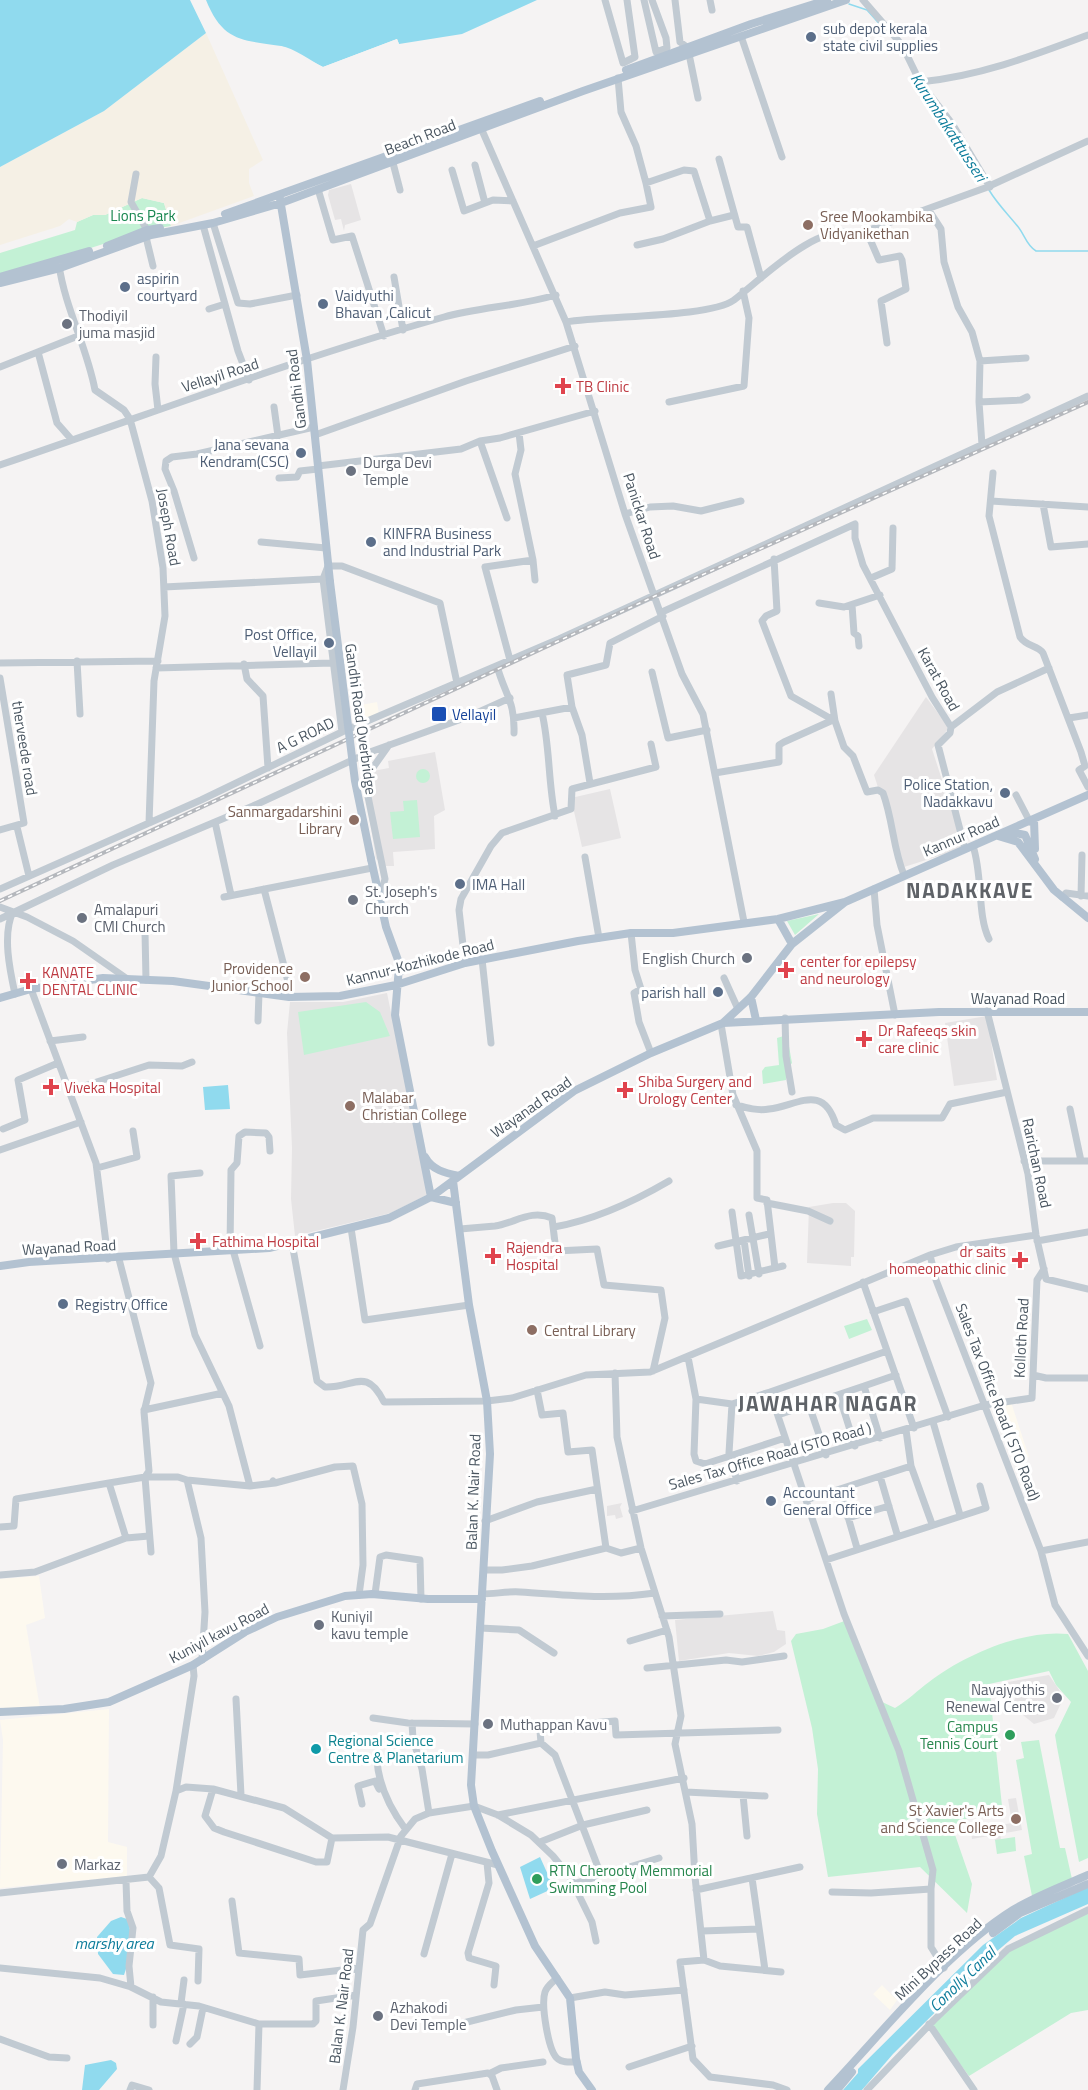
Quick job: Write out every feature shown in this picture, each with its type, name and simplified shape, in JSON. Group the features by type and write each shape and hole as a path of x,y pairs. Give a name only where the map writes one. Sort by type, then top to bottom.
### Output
{"main road":[{"path":"280,199 827,0"},
{"name":"Beach Road","path":"0,283 147,234 202,222 318,189 393,163 688,50 741,36 843,1"},
{"name":"Beach Road","path":"147,234 213,223 280,199"},
{"name":"Gandhi Road","path":"280,199 307,360 328,566 326,581"},
{"name":"Beach Road","path":"0,277 59,264"},
{"name":"Gandhi Road Overbridge","path":"326,581 355,781 372,863"},
{"name":"Kannur Road","path":"845,902 1088,795"},
{"path":"1032,821 1037,865"},
{"path":"1001,834 1019,832 1025,835 1037,865 1054,890 1088,918"},
{"path":"372,863 379,899 399,967 409,981"},
{"path":"722,1023 751,998 792,944 845,902"},
{"name":"Kannur-Kozhikode Road","path":"0,998 31,990 103,978 146,980 292,997 340,996 396,985 483,959 631,933 673,933 778,919 845,902"},
{"path":"778,919 792,944"},
{"path":"399,967 395,1015 431,1197 456,1203"},
{"path":"751,998 756,1020"},
{"name":"Wayanad Road","path":"0,1266 269,1248 388,1218 431,1197 574,1091 651,1053 722,1023 785,1018 987,1011 1088,1012"},
{"path":"423,1154 429,1164 456,1178"},
{"name":"Balan K. Nair Road","path":"456,1178 456,1203 469,1305 486,1401 490,1454 471,1785 474,1806 498,1865 542,1958 570,1998"},
{"name":"Kuniyil kavu Road","path":"0,1712 4,1714 109,1702 193,1665 245,1632 277,1617 345,1596 375,1594 421,1599 482,1596"},
{"name":"Mini Bypass Road","path":"828,2090 944,1968 1012,1911 1088,1875"},
{"name":"Mini Bypass Road","path":"837,2090 909,2009 981,1942 1020,1913 1088,1884"},
{"path":"570,1998 577,2062 592,2090"}],"street":[{"path":"605,0 623,63 635,57 627,0"},
{"path":"644,0 656,52 667,48 666,38 652,0"},
{"path":"675,0 680,42 688,50 698,98"},
{"path":"710,0 712,10"},
{"path":"863,0 902,45 920,82 953,124 990,186"},
{"path":"920,82 972,76 1088,35"},
{"path":"741,36 782,157"},
{"path":"533,246 620,213 651,207 636,146 621,112 618,78"},
{"name":"Panickar Road","path":"481,128 556,295 575,346 626,514 682,674 703,714 744,922"},
{"path":"566,322 704,309 732,301 788,257 825,235 846,230 858,234 928,209 990,186 1088,141"},
{"path":"719,159 738,227 747,227 760,278"},
{"path":"393,163 400,190"},
{"path":"475,165 485,203"},
{"path":"452,170 464,211 485,203 513,201"},
{"path":"646,183 684,170 694,171 710,221"},
{"path":"136,174 131,204 147,234 153,266"},
{"path":"318,189 333,240 352,236 384,336"},
{"path":"928,209 941,229 944,262 958,307 972,332 980,361 979,402 982,445"},
{"path":"637,245 663,239 710,221 734,215"},
{"path":"213,223 238,303 250,304 297,294"},
{"path":"203,225 249,380"},
{"path":"866,230 879,260 900,256 902,260 906,289 880,302 887,343"},
{"path":"59,264 94,390 124,410 130,419"},
{"path":"394,277 404,330"},
{"path":"669,402 744,386 749,318 742,291"},
{"name":"Vellayil Road","path":"0,465 130,419 384,336 447,317 529,303 556,295"},
{"path":"209,309 225,304"},
{"path":"0,368 78,336"},
{"path":"194,558 165,469 166,461 172,457 315,431 575,346"},
{"path":"38,352 57,423 72,440"},
{"path":"156,357 155,384 158,410"},
{"path":"980,361 1026,358"},
{"name":"A G ROAD","path":"0,889 149,823 342,732 497,666 1088,396"},
{"path":"979,402 1021,400 1027,397"},
{"path":"274,406 278,436"},
{"path":"279,478 297,477 300,471 318,467 461,449 480,441 519,433 595,411"},
{"name":"Joseph Road","path":"130,419 152,501 164,587 165,616 157,664 149,823"},
{"path":"519,433 521,450 515,474 535,580"},
{"path":"480,441 507,518"},
{"path":"993,473 989,516 1020,637 1025,644 1039,648 1049,668 1085,766 1079,770 1088,787"},
{"path":"626,514 650,507 673,506 701,511 741,501"},
{"path":"991,501 1088,507"},
{"path":"1043,504 1051,547 1088,544"},
{"name":"Karat Road","path":"774,559 855,524 855,538 863,565 932,697 951,727 938,745 969,848 980,866 984,928 989,939"},
{"path":"871,578 892,569 893,528"},
{"path":"261,542 326,548"},
{"path":"590,783 582,735 572,707 567,675 606,665 610,643 662,614 774,559 777,611 766,616 762,621 782,678 791,696 834,720"},
{"path":"510,660 485,567 533,560"},
{"path":"328,566 342,566 440,603 457,682"},
{"path":"164,587 326,581 332,663 342,732"},
{"path":"819,603 844,607 880,595"},
{"path":"852,605 854,633 858,636 859,646"},
{"path":"77,662 80,714"},
{"path":"0,663 332,663"},
{"path":"244,664 247,680 262,696 268,768"},
{"path":"497,666 510,698 514,733"},
{"path":"951,727 997,692 1049,668"},
{"path":"652,672 668,738 707,730"},
{"name":"therveede road","path":"0,678 29,876"},
{"path":"831,694 834,720 844,747 853,756 863,788 867,792 878,790 883,793 892,817 898,861 904,875"},
{"path":"0,919 113,865 388,745 470,716 510,698"},
{"path":"514,718 572,707"},
{"path":"542,713 548,740 547,767 555,816"},
{"path":"1069,718 1088,715"},
{"path":"715,773 779,762 779,745 834,720"},
{"path":"465,963 459,910 461,899 491,846 502,833 571,809 572,789 656,767 651,744"},
{"path":"379,899 385,879 366,787 367,776 388,745"},
{"path":"1016,795 1032,821"},
{"path":"215,822 227,896 372,863"},
{"path":"0,830 20,825"},
{"path":"1062,897 1066,893 1085,896 1082,855"},
{"path":"585,857 598,938"},
{"path":"264,889 292,997"},
{"path":"874,889 877,925 895,1015"},
{"path":"0,906 73,941 126,978"},
{"path":"13,912 8,921 11,972 15,994"},
{"path":"145,932 146,980"},
{"path":"631,933 634,970 640,989 634,993 639,1022 651,1053"},
{"path":"483,959 491,1043"},
{"path":"724,978 738,1009"},
{"path":"31,990 97,1168 108,1259"},
{"path":"258,1021 259,993"},
{"name":"Rarichan Road","path":"987,1011 1024,1161 1044,1269"},
{"path":"785,1018 786,1056 792,1092"},
{"path":"722,1023 736,1105 757,1151 757,1198 767,1200 770,1234 779,1267 759,1274 741,1276 732,1212"},
{"path":"50,1041 83,1038"},
{"path":"69,1091 149,1065 182,1066 192,1062"},
{"path":"3,1129 25,1120 18,1080 58,1063"},
{"path":"736,1105 764,1110 802,1099 821,1102 832,1111 836,1125 845,1130 873,1118 942,1118 950,1104 1007,1092"},
{"path":"1024,1161 1085,1161 1070,1108"},
{"path":"0,1150 81,1122"},
{"path":"97,1168 137,1156 133,1131"},
{"path":"260,1346 232,1250 231,1170 237,1163 239,1136 245,1132 266,1133 269,1137 270,1151"},
{"path":"201,1173 171,1176 174,1254 195,1335 229,1406 250,1486"},
{"path":"554,1227 597,1216 643,1196 669,1181"},
{"path":"767,1203 808,1211 830,1221"},
{"path":"460,1229 496,1226 533,1215 552,1218 556,1251 597,1250 604,1285 661,1290 665,1318 653,1371"},
{"path":"749,1215 759,1274"},
{"path":"351,1228 365,1320 469,1305"},
{"path":"292,1242 318,1381 325,1388 357,1380 377,1387 384,1402 486,1401 512,1398 586,1375 653,1371 862,1282 956,1246 1088,1232"},
{"path":"718,1246 770,1234"},
{"path":"744,1240 750,1276"},
{"name":"Sales Tax Office Road ( STO Road)","path":"930,1255 936,1280 1041,1551 1055,1605 1088,1656"},
{"path":"119,1258 151,1383 144,1410 149,1471 145,1477 150,1552"},
{"path":"1044,1269 1046,1279 1088,1289"},
{"name":"Kolloth Road","path":"985,1406 1032,1398 1037,1280 1044,1269"},
{"path":"862,1282 896,1375 910,1429 911,1466 932,1524"},
{"path":"873,1312 906,1301 948,1417"},
{"path":"696,1399 732,1404 886,1351"},
{"path":"688,1356 696,1399 694,1454 696,1461 705,1464 785,1438"},
{"path":"615,1373 617,1437 641,1548 667,1630 674,1667 681,1716 675,1744 686,1792 704,1960"},
{"path":"778,1415 896,1375"},
{"path":"1034,1375 1046,1378 1088,1378"},
{"path":"864,1386 880,1438"},
{"path":"537,1390 542,1415 563,1413 568,1452 592,1450 606,1548"},
{"path":"770,1392 844,1614 899,1750 933,1870 931,1947 944,1968"},
{"path":"144,1410 223,1393"},
{"path":"839,1395 855,1446"},
{"path":"732,1404 728,1432 730,1457 737,1481"},
{"path":"809,1405 826,1455"},
{"name":"Sales Tax Office Road (STO Road )","path":"632,1511 985,1406"},
{"path":"933,1422 960,1515"},
{"path":"0,1527 14,1526 16,1499 145,1477 178,1477 187,1480 250,1486 335,1467 353,1466 362,1504 363,1565 358,1595"},
{"path":"806,1500 911,1466"},
{"path":"880,1476 897,1534"},
{"path":"187,1480 201,1538 204,1588 202,1660"},
{"path":"109,1483 126,1539"},
{"path":"826,1560 897,1534 986,1508 980,1486"},
{"path":"485,1521 537,1502 597,1489"},
{"path":"840,1489 857,1548"},
{"path":"848,1518 889,1506"},
{"path":"0,1575 35,1572 126,1539 149,1536"},
{"path":"1041,1551 1088,1542"},
{"path":"484,1570 532,1566 606,1548 621,1553 641,1548"},
{"path":"375,1594 380,1557 386,1555 420,1560 421,1599"},
{"path":"482,1596 518,1591 584,1598 624,1597 655,1593"},
{"path":"662,1616 720,1614"},
{"path":"480,1628 519,1630 554,1653"},
{"path":"630,1641 667,1630"},
{"path":"647,1668 784,1656"},
{"path":"149,1878 160,1857 176,1791 194,1676 193,1665"},
{"path":"236,1699 242,1795"},
{"path":"373,1718 412,1724 475,1724"},
{"path":"602,1875 555,1755 541,1743 540,1731 557,1725 615,1721 616,1735 778,1730"},
{"path":"412,1724 413,1739 422,1769 429,1812 474,1806 498,1815 540,1842 573,1884 591,1922 596,1941"},
{"path":"473,1755 488,1755 541,1743"},
{"path":"377,1761 380,1779 390,1804 406,1830"},
{"path":"498,1815 684,1779"},
{"path":"362,1804 358,1786 375,1781 385,1803 390,1804"},
{"path":"176,1791 186,1787 213,1789 242,1795 284,1808 332,1838 401,1840 498,1865"},
{"path":"213,1789 205,1816 214,1828 316,1862 327,1862 332,1838"},
{"path":"686,1792 765,1796"},
{"path":"743,1795 747,1836"},
{"path":"540,1842 583,1825 646,1810"},
{"name":"Balan K. Nair Road","path":"343,2090 363,1930 370,1924 406,1830 415,1819 429,1812"},
{"path":"424,1953 452,1854"},
{"path":"573,1884 659,1858"},
{"path":"487,1863 489,1883 468,1953 469,1958 496,1966 494,1986"},
{"path":"696,1890 800,1867"},
{"path":"0,1893 149,1878"},
{"path":"149,1878 159,1888 170,1945 199,1949 198,1982"},
{"path":"752,1878 765,1970"},
{"path":"126,1881 128,1911 133,1928 129,1966 131,1987"},
{"path":"832,1892 931,1890"},
{"path":"232,1901 239,1953 299,1959 300,1975 359,1968"},
{"path":"867,2090 929,2024 1008,1949 1088,1910"},
{"path":"702,1931 759,1929"},
{"path":"781,1972 720,1966 704,1960 680,1962 693,2059 710,2077 773,2085 787,2090"},
{"path":"0,1968 100,1978 131,1987 161,2002 203,2008 259,2024 313,2024 316,2021 316,2001 356,1995"},
{"path":"557,1978 545,1991 543,2007 556,2058 561,2061 577,2062"},
{"path":"176,2041 183,2004 184,1980"},
{"path":"570,1998 605,1992 625,1995 684,1990"},
{"path":"153,1997 153,2025"},
{"path":"451,2026 516,2010 543,2007"},
{"path":"189,2044 197,2037 203,2008"},
{"path":"256,2090 259,2024"},
{"path":"929,2024 974,2090"},
{"path":"0,2039 49,2056 67,2058"},
{"path":"628,2067 692,2046"},
{"path":"416,2090 417,2084 420,2083 440,2082 491,2073 501,2068 543,2062"},
{"path":"491,2073 498,2090"},
{"path":"130,2090 132,2085 149,2090"}],"shaded area":[{"path":"351,184 361,220 345,225 344,231 341,219 335,220 328,195 329,190"},
{"path":"926,697 947,725 947,730 932,749 964,848 904,867 874,775"},
{"path":"377,702 379,714 364,718 361,705"},
{"path":"435,752 445,810 434,816 435,849 393,852 394,866 386,866 376,859 362,773 389,768 388,761"},
{"path":"610,789 621,838 582,847 571,798"},
{"name":"Malabar Christian College","path":"387,993 428,1194 391,1213 295,1236 291,1199 292,1148 287,1033 290,1002 343,1002"},
{"path":"987,1016 997,1080 954,1086 945,1023"},
{"path":"846,1203 855,1211 854,1257 851,1257 851,1266 807,1263 809,1207"},
{"path":"1011,1402 1029,1457 1014,1462 992,1407"},
{"path":"622,1503 620,1507 623,1517 616,1519 615,1515 607,1516 607,1506"},
{"path":"39,1576 45,1618 26,1625 40,1708 10,1711 0,1707 0,1579"},
{"path":"773,1611 777,1630 785,1631 786,1644 774,1652 758,1656 729,1653 679,1661 675,1620"},
{"path":"1049,1675 1064,1697 1054,1718 1034,1724 1012,1706 1018,1691 1006,1691 1002,1683"},
{"path":"109,1709 108,1842 127,1847 127,1876 0,1888 3,1740 0,1720"},
{"name":"St Xavier's Arts and Science College","path":"1016,1798 1022,1830 1000,1834 1001,1840 995,1841 994,1835 972,1839 971,1830 1012,1823 1008,1799"},
{"path":"882,1985 897,2000 890,2010 873,1994"}],"green space":[{"name":"Lions Park","path":"142,198 164,203 171,226 147,230 0,277 0,253 75,230 77,222 93,215 105,215"},
{"path":"423,769 428,771 430,776 428,781 423,783 418,781 416,776 418,771"},
{"path":"417,800 420,837 393,839 390,812 404,811 403,801"},
{"path":"819,914 795,935 787,921"},
{"path":"366,1002 380,1012 390,1036 304,1055 298,1012"},
{"path":"787,1035 792,1063 787,1069 786,1080 763,1084 762,1071 765,1067 779,1065 777,1038"},
{"path":"867,1319 872,1330 849,1339 844,1326"},
{"path":"847,1620 880,1701 895,1708 959,1662 995,1646 1033,1636 1068,1634 1088,1671 1088,1858 1079,1862 1055,1735 1071,1702 1056,1685 1049,1671 989,1684 1002,1806 994,1814 972,1816 952,1826 972,1884 967,1913 920,1867 828,1877 817,1814 818,1769 812,1728 791,1641 796,1634 823,1629"},
{"path":"1039,1740 1060,1848 1065,1848 1072,1879 1032,1896 1024,1856 1032,1854 1016,1760 1024,1758 1021,1742"},
{"path":"1015,1837 1016,1851 997,1854 995,1840"},
{"path":"1088,1913 1088,2010 1071,2013 969,2076 932,2026 1010,1951"}],"sand":[{"path":"206,33 263,160 249,169 249,183 254,196 171,226 164,203 142,198 105,215 93,215 77,222 69,219 60,226 0,245 0,167 104,111"}],"water":[{"path":"0,0 190,0 206,33 104,111 0,167"},
{"path":"206,0 537,0 462,34 399,44 397,39 323,67 286,47 245,40 235,36 219,24"},
{"path":"228,1085 230,1109 205,1110 203,1087"},
{"name":"RTN Cherooty Memmorial Swimming Pool","path":"540,1857 554,1888 530,1899 520,1867"},
{"name":"Conolly Canal","path":"1088,1887 1088,1904 1015,1936 893,2054 862,2090 843,2090 858,2073 858,2069 983,1945 1021,1918"},
{"name":"marshy area","path":"121,1917 127,1919 131,1940 124,1975 113,1974 98,1954 97,1937 111,1921"},
{"path":"111,2060 116,2063 117,2069 99,2090 82,2090 85,2065"}],"pier":[{"path":"397,39 399,44 395,43 323,70 278,50 281,46 323,67"}],"waterway":[{"name":"Kurumbakatttusseri","path":"849,4 867,10 884,29"},
{"name":"Kurumbakatttusseri","path":"930,101 955,136"},
{"name":"Kurumbakatttusseri","path":"989,190 1036,251 1088,251"}],"railway":[{"path":"0,901 655,596 1088,402"}],"place":[{"name":"sub depot kerala state civil supplies","path":"811,37"},
{"name":"Sree Mookambika Vidyanikethan","path":"808,225"},
{"name":"aspirin courtyard","path":"125,287"},
{"name":"Vaidyuthi Bhavan ,Calicut","path":"323,304"},
{"name":"Thodiyil juma masjid","path":"67,324"},
{"name":"TB Clinic","path":"563,386"},
{"name":"Jana sevana Kendram(CSC)","path":"301,453"},
{"name":"Durga Devi Temple","path":"351,471"},
{"name":"KINFRA Business and Industrial Park","path":"371,542"},
{"name":"Post Office, Vellayil","path":"329,643"},
{"name":"Vellayil","path":"439,714"},
{"name":"Police Station, Nadakkavu","path":"1005,793"},
{"name":"Sanmargadarshini Library","path":"354,820"},
{"name":"IMA Hall","path":"460,884"},
{"name":"St. Joseph's Church","path":"353,900"},
{"name":"Amalapuri CMI Church","path":"82,918"},
{"name":"English Church","path":"747,958"},
{"name":"center for epilepsy and neurology","path":"786,970"},
{"name":"Providence Junior School","path":"305,977"},
{"name":"KANATE DENTAL CLINIC","path":"28,981"},
{"name":"parish hall","path":"718,992"},
{"name":"Dr Rafeeqs skin care clinic","path":"864,1039"},
{"name":"Viveka Hospital","path":"51,1087"},
{"name":"Shiba Surgery and Urology Center","path":"625,1090"},
{"name":"Malabar Christian College","path":"350,1106"},
{"name":"Fathima Hospital","path":"198,1241"},
{"name":"Rajendra Hospital","path":"493,1256"},
{"name":"dr saits homeopathic clinic","path":"1020,1260"},
{"name":"Registry Office","path":"63,1304"},
{"name":"Central Library","path":"532,1330"},
{"name":"Accountant General Office","path":"771,1501"},
{"name":"Kuniyil kavu temple","path":"319,1625"},
{"name":"Navajyothis Renewal Centre","path":"1057,1698"},
{"name":"Muthappan Kavu","path":"488,1724"},
{"name":"Campus Tennis Court","path":"1010,1735"},
{"name":"Regional Science Centre & Planetarium","path":"316,1749"},
{"name":"St Xavier's Arts and Science College","path":"1016,1819"},
{"name":"Markaz","path":"62,1864"},
{"name":"RTN Cherooty Memmorial Swimming Pool","path":"537,1879"},
{"name":"Azhakodi Devi Temple","path":"378,2016"}],"district":[{"name":"NADAKKAVE","path":"970,890"},
{"name":"JAWAHAR NAGAR","path":"828,1403"}]}
